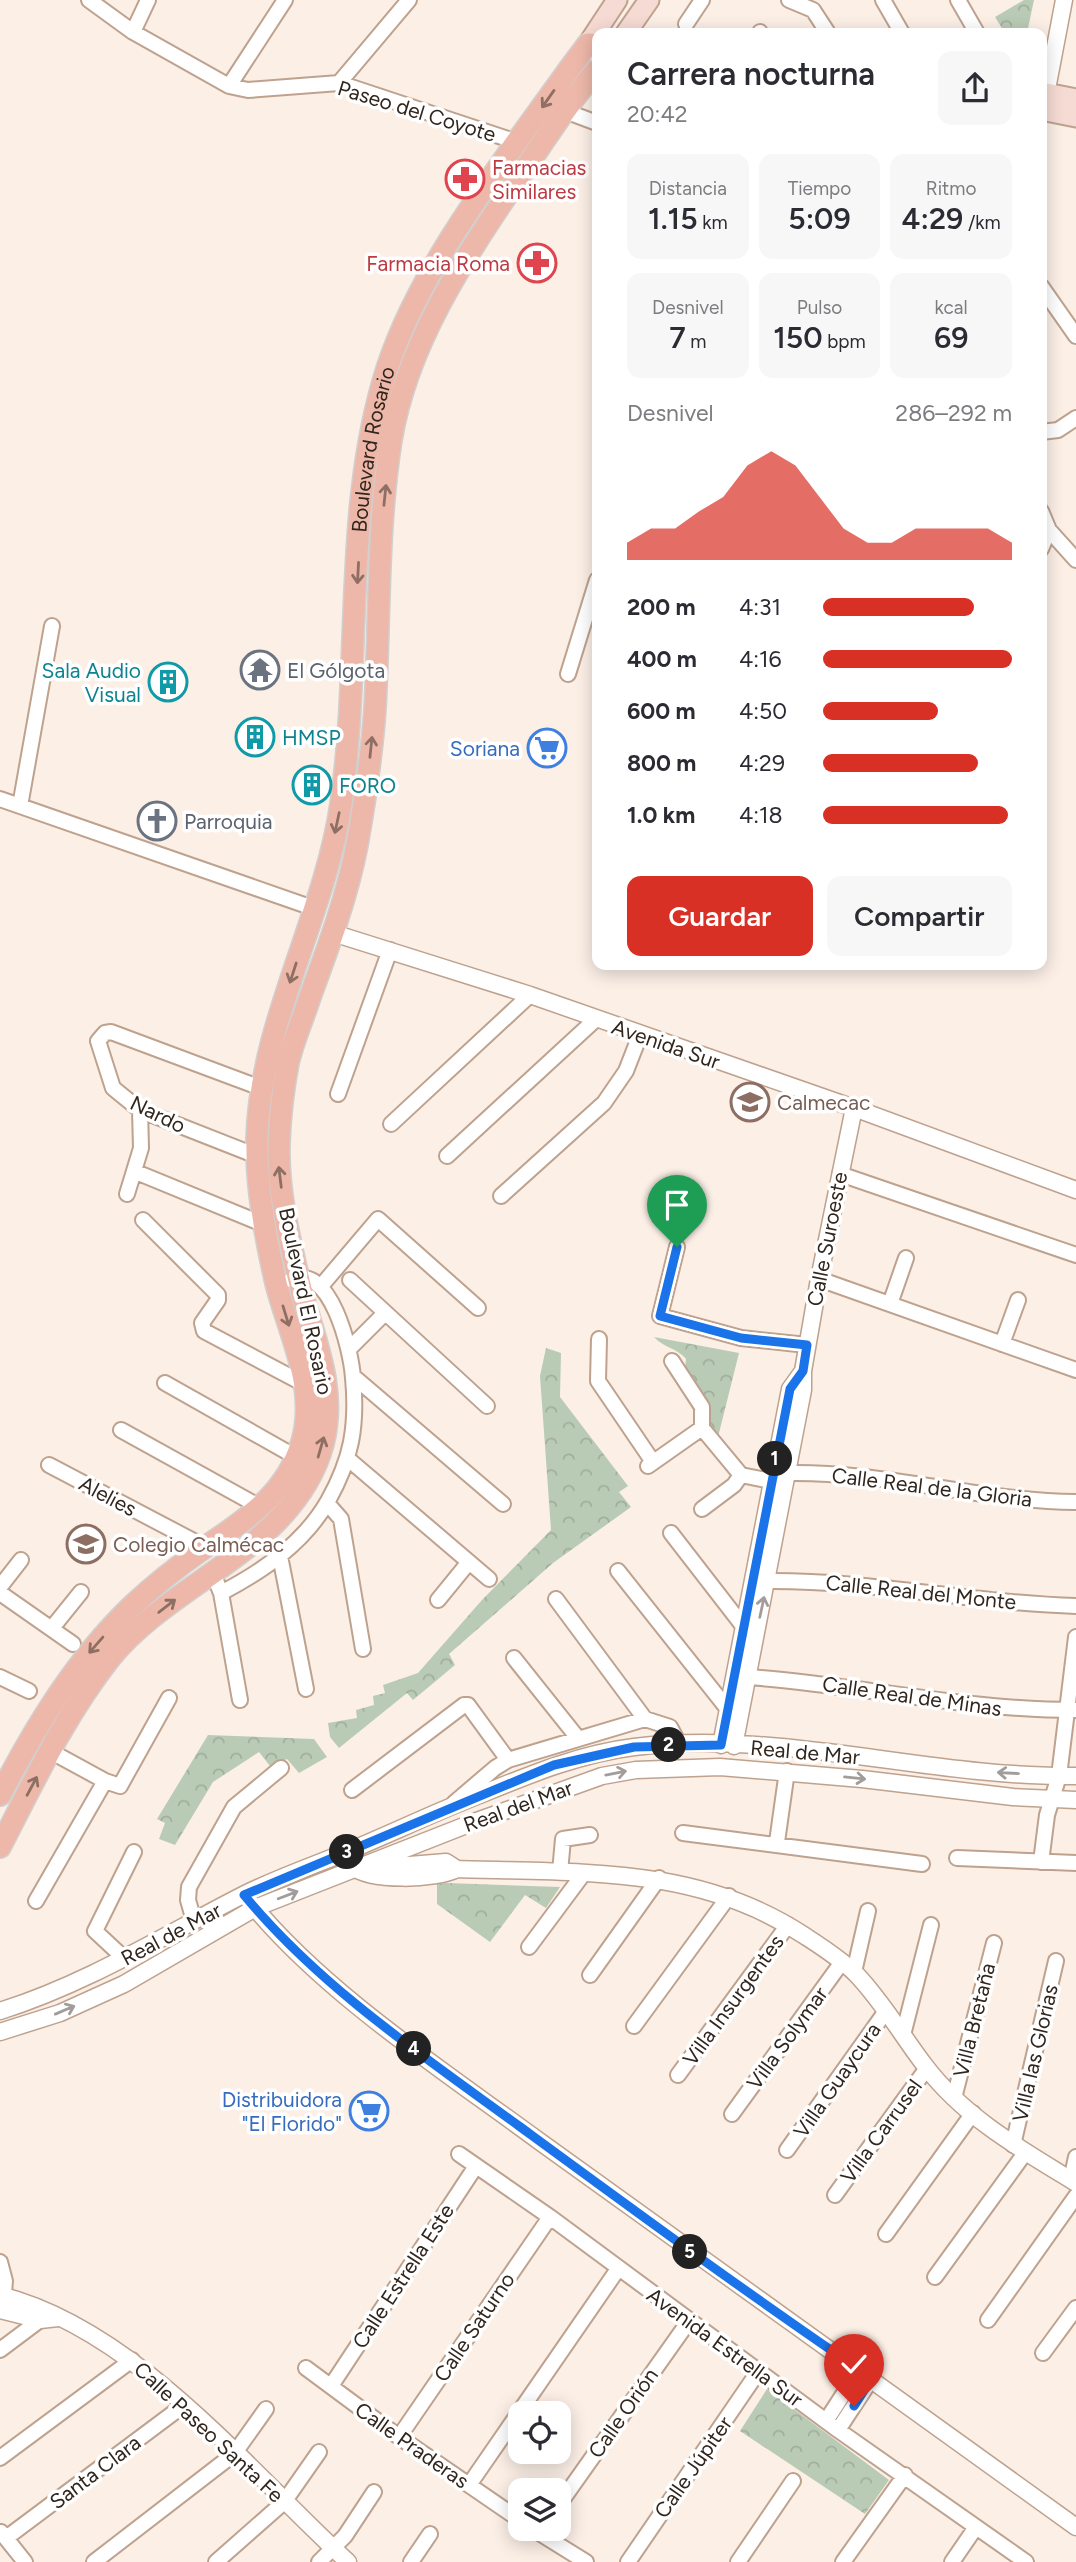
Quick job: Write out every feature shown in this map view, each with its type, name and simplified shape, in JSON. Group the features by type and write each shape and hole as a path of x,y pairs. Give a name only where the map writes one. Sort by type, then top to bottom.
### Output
{"main road":[{"path":"603,28 617,0"},
{"path":"629,28 649,0"},
{"name":"Boulevard Rosario","path":"313,908 330,856 342,788 361,502 368,442 384,376 412,310 434,268 517,142 592,49"},
{"name":"Boulevard Rosario","path":"333,933 354,862 367,792 375,705 384,503 391,439 406,379 447,289 487,225 592,76"},
{"path":"1047,103 1076,99"},
{"path":"1047,106 1076,117"},
{"path":"412,310 432,320"},
{"path":"342,788 367,792"},
{"name":"Boulevard El Rosario","path":"0,1795 45,1716 90,1652 134,1605 205,1547 262,1508 284,1482 296,1457 306,1422 306,1385 277,1286 265,1225 257,1156 261,1088 266,1057 313,908"},
{"name":"Boulevard El Rosario","path":"0,1847 50,1751 109,1660 148,1621 267,1531 306,1487 320,1454 328,1420 328,1389 299,1277 279,1168 283,1092 289,1058 333,933"}],"street":[{"name":"Paseo del Coyote","path":"89,0 133,32 229,86 248,90 339,83 517,142"},
{"path":"133,32 148,0"},
{"path":"229,86 285,0"},
{"path":"339,83 409,0"},
{"path":"686,24 702,0"},
{"path":"789,0 813,10 825,28"},
{"path":"883,0 899,28"},
{"path":"958,0 975,28"},
{"path":"1048,46 1064,0"},
{"path":"565,111 592,121"},
{"path":"1047,295 1076,336"},
{"path":"1047,431 1059,430 1076,418"},
{"path":"1047,525 1076,560"},
{"path":"1047,535 1049,530"},
{"path":"568,674 592,596"},
{"path":"20,806 52,626"},
{"path":"0,799 313,908"},
{"name":"Avenida Sur","path":"333,933 530,995 854,1108 1076,1190"},
{"path":"338,1094 390,950"},
{"path":"391,1124 530,995"},
{"path":"447,1156 596,1019"},
{"name":"Nardo","path":"257,1156 140,1110 113,1088 97,1046 100,1037 111,1032 261,1088"},
{"path":"501,1196 604,1103 626,1071 640,1035"},
{"name":"Calle Suroeste","path":"728,1745 748,1677 767,1581 803,1390 803,1371 818,1279 854,1108"},
{"path":"127,1194 136,1172 141,1148 140,1110"},
{"path":"136,1172 265,1225"},
{"path":"840,1174 1076,1255"},
{"path":"322,1284 379,1219 478,1308"},
{"path":"144,1220 218,1295 218,1300 202,1322 204,1331 306,1385"},
{"path":"677,1247 660,1316 741,1338 807,1345"},
{"path":"890,1304 906,1258"},
{"path":"220,1593 280,1556 302,1536 327,1503 347,1458 354,1411 349,1349 322,1284 312,1278 299,1277 277,1286"},
{"path":"818,1279 1076,1370"},
{"path":"350,1280 487,1406"},
{"path":"1002,1344 1018,1300"},
{"path":"349,1349 384,1313"},
{"path":"599,1339 598,1381 651,1464 702,1428"},
{"path":"672,1361 702,1407 702,1428 741,1475 771,1481"},
{"name":"Calle Suroeste","path":"728,1745 726,1707 771,1481 790,1389 803,1371"},
{"path":"353,1376 503,1504"},
{"path":"165,1383 296,1457"},
{"path":"121,1430 262,1508"},
{"path":"347,1458 489,1579"},
{"name":"Alelies","path":"49,1465 205,1547"},
{"name":"Calle Real de la Gloria","path":"787,1473 857,1476 1011,1498 1076,1502"},
{"path":"702,1509 734,1485 741,1475"},
{"path":"327,1503 341,1519 363,1649"},
{"path":"671,1534 743,1626"},
{"path":"280,1556 306,1689"},
{"path":"0,1587 21,1560"},
{"path":"438,1600 469,1562"},
{"path":"212,1571 220,1593 240,1700"},
{"path":"618,1571 726,1707"},
{"name":"Calle Real del Monte","path":"767,1581 841,1582 1006,1602 1076,1606"},
{"path":"52,1628 81,1592"},
{"path":"0,1593 74,1644"},
{"path":"556,1599 645,1719"},
{"path":"1041,1862 1047,1815 1059,1776 1072,1710 1076,1637"},
{"path":"514,1658 577,1737"},
{"path":"0,1677 29,1690"},
{"name":"Calle Real de Minas","path":"748,1677 824,1683 990,1708 1072,1710"},
{"path":"50,1751 117,1787 122,1784 169,1698"},
{"path":"352,1790 466,1704 508,1760"},
{"path":"451,1807 508,1760 577,1737 645,1719 670,1727 679,1744"},
{"name":"Real de Mar","path":"0,2011 62,1989 125,1959 244,1895 451,1807 576,1759 634,1747 728,1745 1076,1776"},
{"name":"Real del Mar","path":"0,2032 60,2013 124,1984 255,1908 602,1776 674,1767 787,1771 1053,1800 1076,1800"},
{"path":"194,1921 188,1900 189,1887 228,1818 239,1802 281,1768"},
{"path":"776,1842 787,1771"},
{"path":"36,1902 104,1781"},
{"path":"683,1833 776,1842 922,1864"},
{"path":"560,1872 563,1839 590,1835"},
{"path":"125,1959 95,1930 134,1852"},
{"path":"345,1853 377,1877 446,1875 457,1869 584,1873 659,1878 729,1896 788,1925 848,1967 886,2011 927,2068 954,2098 1019,2149 1073,2181 1076,2157"},
{"path":"957,1858 1076,1863"},
{"path":"529,1947 584,1873"},
{"path":"590,1975 659,1878"},
{"path":"244,1895 357,2004 409,2045 741,2289 865,2374 1076,2527"},
{"path":"634,2026 729,1896"},
{"path":"848,1967 868,1911"},
{"name":"Villa Insurgentes","path":"678,2075 788,1925"},
{"path":"903,2035 931,1925"},
{"name":"Villa Bretaña","path":"954,2098 994,1943"},
{"name":"Villa las Glorias","path":"1019,2149 1056,1961"},
{"name":"Villa Solymar","path":"732,2114 848,1967"},
{"name":"Villa Guaycura","path":"787,2150 886,2011"},
{"name":"Villa Carrusel","path":"835,2195 927,2068"},
{"path":"886,2234 973,2113"},
{"path":"935,2277 1019,2149"},
{"name":"Avenida Estrella Sur","path":"460,2154 550,2217 832,2426 1026,2562"},
{"name":"Calle Estrella Este","path":"331,2386 476,2166"},
{"path":"988,2320 1076,2196"},
{"name":"Calle Saturno","path":"399,2437 550,2217"},
{"path":"0,2262 2,2303"},
{"path":"469,2485 618,2269"},
{"name":"Calle Paseo Santa Fe","path":"2,2303 48,2315 82,2328 132,2360 184,2405 348,2562"},
{"path":"1043,2353 1076,2308"},
{"path":"0,2350 48,2315"},
{"name":"Calle Orión","path":"571,2488 689,2321"},
{"path":"0,2458 132,2360"},
{"name":"Calle Praderas","path":"306,2368 399,2437 508,2512"},
{"name":"Calle Júpiter","path":"628,2562 758,2372"},
{"path":"832,2426 865,2374"},
{"name":"Santa Clara","path":"3,2535 184,2405"},
{"path":"94,2562 234,2454 266,2409"},
{"path":"216,2562 284,2502 319,2452"},
{"path":"844,2562 905,2475"},
{"path":"738,2562 793,2481"},
{"path":"319,2562 334,2549 374,2492"},
{"path":"952,2562 976,2527"},
{"path":"411,2562 430,2534"},
{"path":"3,2535 25,2562"},
{"path":"554,2541 586,2562"}],"green space":[{"path":"1024,0 1034,0 1028,28 1002,28 995,17"},
{"path":"654,1337 739,1353 716,1445 685,1369 686,1359"},
{"path":"546,1348 561,1353 560,1397 628,1486 619,1492 631,1507 553,1563 449,1654 455,1665 413,1700 407,1693 339,1748 330,1737 328,1723 357,1718 356,1710 374,1705 373,1696 385,1693 383,1685 418,1673 482,1600 551,1530 540,1376"},
{"path":"208,1735 314,1739 327,1757 299,1773 287,1759 270,1766 259,1752 213,1782 175,1845 159,1839 165,1823 157,1819"},
{"path":"437,1884 560,1887 546,1908 525,1895 490,1942 437,1904"},
{"path":"767,2389 889,2480 865,2514 740,2431"}],"place":[{"name":"Farmacias Similares","path":"465,179"},
{"name":"Farmacia Roma","path":"537,263"},
{"name":"El Gólgota","path":"260,670"},
{"name":"Sala Audio Visual","path":"168,682"},
{"name":"HMSP","path":"255,737"},
{"name":"Soriana","path":"547,748"},
{"name":"FORO","path":"312,785"},
{"name":"Parroquia","path":"157,821"},
{"name":"Calmecac","path":"750,1102"},
{"name":"Colegio Calmécac","path":"86,1544"},
{"name":"Distribuidora \"El Florido\"","path":"369,2111"}],"route":[{"path":"677,1247 660,1316 741,1338 807,1345 803,1371 790,1389 726,1707 721,1745 634,1747 554,1765 244,1895 292,1947 409,2045 741,2289 872,2378 854,2406"}]}
